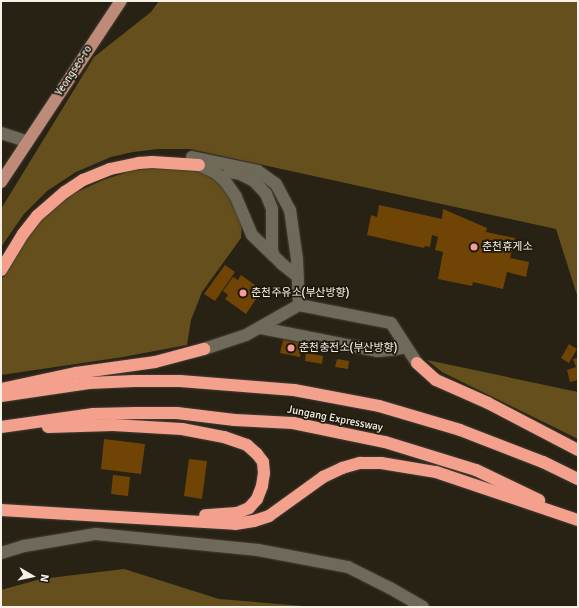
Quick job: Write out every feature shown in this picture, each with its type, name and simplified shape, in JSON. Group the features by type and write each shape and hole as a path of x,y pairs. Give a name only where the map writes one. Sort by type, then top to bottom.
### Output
{"highway":[{"path":"1,257 16,233 42,202 74,178 96,167 116,160 153,154 196,161"},
{"path":"1,270 23,234 37,216 65,192 83,180 110,169 139,163 196,161"},
{"path":"1,389 76,373 156,362 204,349"},
{"path":"417,363 436,380 488,403 578,450"},
{"name":"Jungang Expressway","path":"1,396 89,383 134,381 180,381 294,390 379,406 460,430 544,462 578,479"},
{"name":"Jungang Expressway","path":"1,427 93,414 136,413 177,413 235,420 293,423 385,442 476,470 578,519"},
{"path":"1,430 113,425 182,429 224,438 247,445 263,462 264,473 262,486 257,499 249,508 237,513 181,516 1,505"},
{"path":"1,510 236,524 254,521 269,516 323,477 342,468 360,463 381,463 436,472 578,519"}],"main road":[{"name":"Yeongseo-ro","path":"1,182 121,1"}],"street":[{"path":"1,133 28,142"},
{"path":"196,161 240,174 254,181 266,194 272,209 273,223 271,243 274,256"},
{"path":"196,161 216,173 225,181 236,197 252,235 297,276"},
{"path":"196,161 258,171 276,184 290,210 296,243 298,305"},
{"path":"204,349 240,338 261,328 298,305 391,323 417,363"},
{"path":"261,328 377,351 406,347"},
{"path":"1,553 24,546 96,534 258,550 348,567 423,607"}],"shaded area":[{"path":"159,1 578,1 578,298 556,229 190,149 158,149 133,152 111,157 76,172 47,191 24,214 1,247 1,209 94,57 151,12"},
{"path":"160,167 187,168 204,173 226,186 242,220 241,238 202,292 191,320 187,345 123,357 1,375 1,280 32,230 45,216 68,196 103,180 131,171"},
{"path":"427,360 578,392 578,439 442,372"},
{"path":"124,569 219,599 315,607 1,607 1,590 41,579"}],"building":[{"name":"춘천휴게소","path":"379,205 442,219 443,209 487,228 486,232 515,238 510,258 529,262 526,277 507,272 503,289 473,282 472,286 438,279 443,252 435,250 438,237 432,235 430,247 425,246 424,248 367,235 371,215 377,217"},
{"path":"225,265 235,272 215,301 204,294"},
{"name":"춘천주유소(부산방향)","path":"241,275 262,290 246,314 225,299 228,295 223,291 233,277 238,280"},
{"name":"춘천충전소(부산방향)","path":"283,340 302,343 300,357 280,353"},
{"path":"569,344 577,349 569,363 561,358"},
{"path":"306,353 323,356 322,364 305,361"},
{"path":"578,358 578,380 570,382 567,370 576,367 573,359"},
{"path":"337,359 349,361 348,369 335,367"},
{"path":"104,439 145,444 141,474 101,469"},
{"path":"189,459 207,461 202,499 184,496"},
{"path":"113,475 130,477 128,496 111,494"}],"place":[{"name":"춘천휴게소","path":"474,247"},
{"name":"춘천주유소(부산방향)","path":"243,293"},
{"name":"춘천충전소(부산방향)","path":"291,348"}]}
